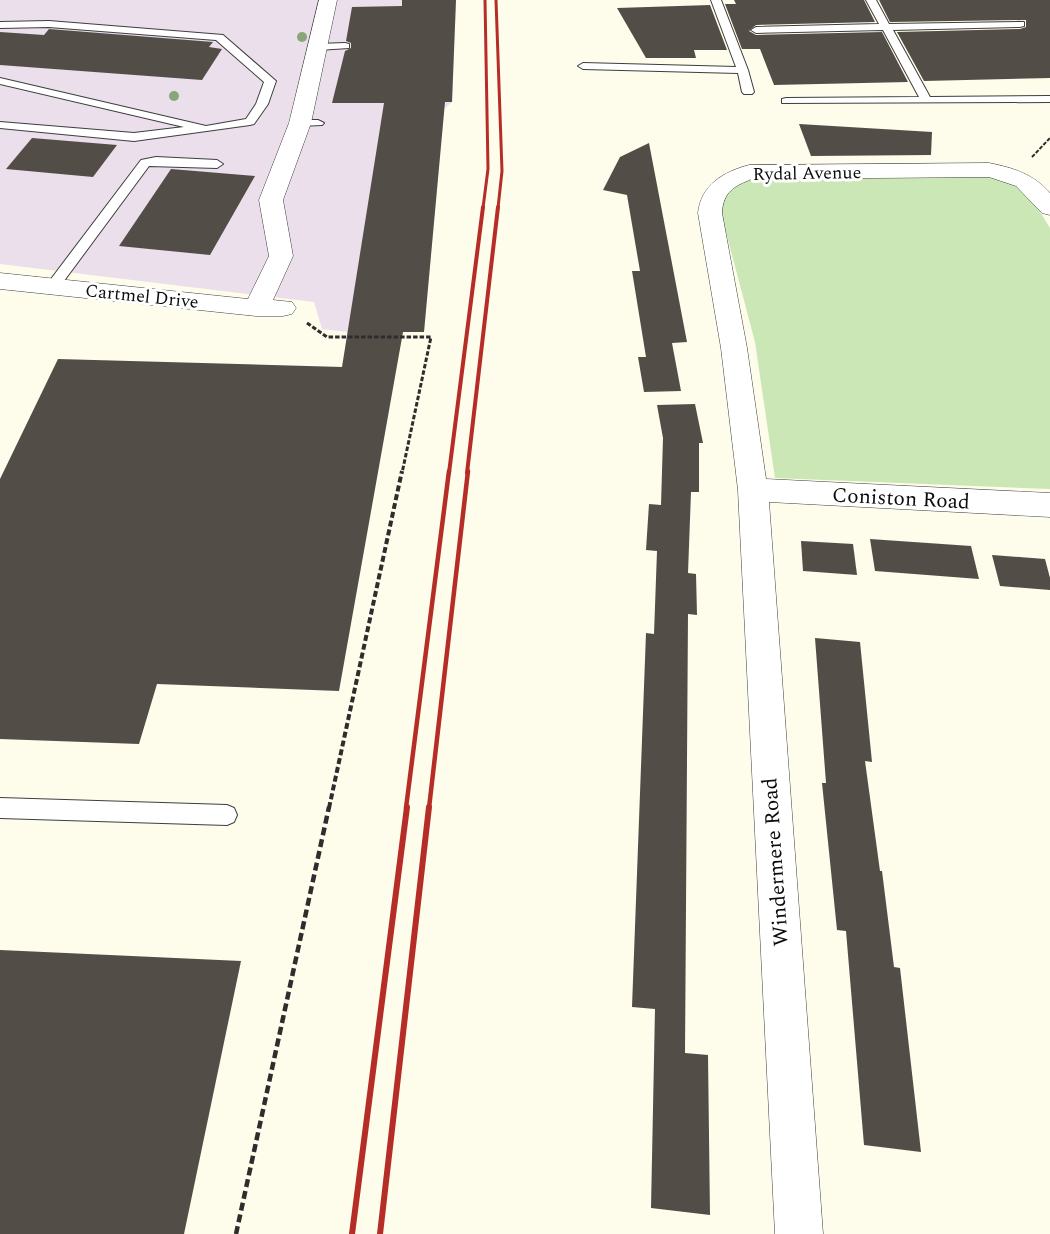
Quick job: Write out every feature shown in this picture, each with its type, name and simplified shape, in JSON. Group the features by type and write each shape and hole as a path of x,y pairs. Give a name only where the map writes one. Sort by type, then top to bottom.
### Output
{"street":[{"path":"256,308 280,256 282,222 271,200 309,123 318,47 328,0"},
{"name":"Rydal Avenue","path":"753,490 734,348 710,213 710,200 717,190 730,180 749,172 989,170 1016,175 1034,186 1050,208"},
{"name":"Cartmel Drive","path":"0,281 256,308 283,308"},
{"name":"Coniston Road","path":"753,490 1050,505"},
{"name":"Windermere Road","path":"753,490 799,1234"}],"lane":[{"path":"716,0 743,70 748,92"},
{"path":"871,0 926,99"},
{"path":"0,25 50,24 219,38 270,81 262,104 250,122 134,137 0,125"},
{"path":"756,30 886,29 1020,24"},
{"path":"318,47 345,46"},
{"path":"583,66 743,70"},
{"path":"0,81 206,129"},
{"path":"786,101 1050,99"},
{"path":"53,286 145,163 156,161 217,164"},
{"path":"0,808 227,815"}],"path":[{"path":"236,1234 431,337 327,337 283,308"}],"shaded area":[{"path":"0,0 456,0 452,102 444,109 424,332 348,332 322,329 314,302 0,264"}],"green space":[{"path":"991,176 1026,189 1050,228 1050,489 775,478 755,342 718,202 736,186 755,178"}],"building":[{"path":"402,0 456,0 452,102 445,102 424,332 403,332 339,691 157,684 139,744 0,739 0,479 58,359 342,367 384,103 332,103 345,51 351,48 351,43 346,41 352,7 402,6"},
{"path":"734,0 864,0 875,22 756,25 749,31 756,35 882,32 908,82 774,85 760,49 742,49 725,4 736,4"},
{"path":"879,0 1050,0 1050,78 924,81 897,32 1020,29 1026,27 1026,20 890,22"},
{"path":"710,5 727,50 694,50 696,58 646,58 617,8"},
{"path":"49,29 213,42 209,47 222,49 202,80 0,65 0,32 44,35"},
{"path":"799,124 932,132 931,155 811,156"},
{"path":"32,138 117,145 93,177 6,169"},
{"path":"649,143 687,342 672,343 681,391 644,392 638,357 646,357 632,271 640,271 627,195 603,190 620,157"},
{"path":"171,169 255,176 210,255 119,246"},
{"path":"695,404 703,443 699,443 699,492 691,492 688,573 696,574 697,615 688,614 685,1053 708,1055 710,1215 651,1208 655,1009 632,1007 646,633 654,634 657,551 646,550 649,504 661,505 663,438 657,405"},
{"path":"870,539 971,546 979,579 875,571"},
{"path":"801,541 853,544 857,575 803,571"},
{"path":"992,555 1045,559 1050,578 1050,590 1000,586"},
{"path":"815,638 860,642 872,762 865,761 894,967 900,968 921,1152 864,1145 846,931 837,930 822,783 826,783"},
{"path":"0,950 241,961 184,1234 0,1234"}],"railway":[{"path":"483,208 488,169 485,0"},
{"path":"496,0 502,171 498,208"},
{"path":"449,473 483,207"},
{"path":"467,473 498,207"},
{"path":"406,808 449,471"},
{"path":"429,808 468,471"},
{"path":"352,1234 407,807"},
{"path":"380,1234 429,807"}]}
